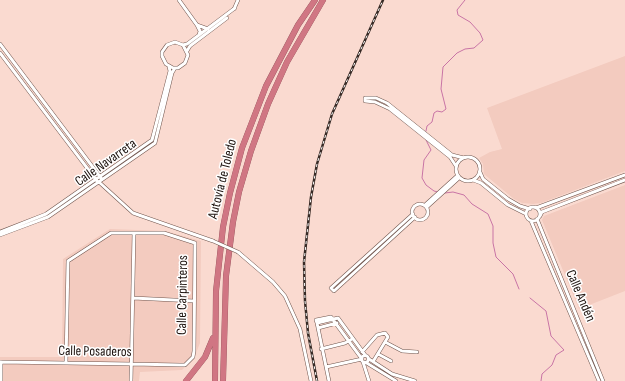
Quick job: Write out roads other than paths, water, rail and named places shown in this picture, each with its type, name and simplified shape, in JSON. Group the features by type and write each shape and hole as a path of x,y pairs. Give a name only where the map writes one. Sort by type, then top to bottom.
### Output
{"highway":[{"name":"Autovía de Toledo","path":"215,381 216,291 223,227 230,193 242,148 266,86 294,32 315,0"},
{"name":"Autovía de Toledo","path":"223,381 226,276 233,222 239,192 251,151 268,104 287,62 323,0"},
{"path":"307,26 328,0"},
{"path":"186,381 205,357 215,334"}],"street":[{"path":"178,0 197,26 200,31 199,35"},
{"path":"187,51 190,46 228,18 235,8 238,0"},
{"path":"183,45 208,29 235,8"},
{"path":"197,26 208,29"},
{"path":"171,43 179,43 183,45 187,51 188,55 185,63 175,68 169,67 163,61 162,56 164,48 171,43"},
{"path":"0,44 99,180"},
{"path":"0,53 99,180 134,213 238,252 273,282 285,296 300,329 311,381"},
{"name":"Calle Navarreta","path":"0,235 48,217 152,140 170,71 169,67"},
{"name":"Calle Navarreta","path":"0,232 46,214 155,143 172,73 175,68"},
{"path":"625,175 536,208 520,206 508,199 484,180 476,160 468,157 464,158 452,156 387,103 376,98 365,98 365,101 375,102 390,109 450,157 456,166 458,177 465,181 473,180 481,183 508,205 526,214 531,221 538,217 542,212 625,180"},
{"path":"456,166 464,158"},
{"path":"473,180 480,171"},
{"path":"426,206 458,177"},
{"path":"332,290 414,216 415,206 420,204 426,206"},
{"path":"414,216 419,220 424,219 428,212 426,206"},
{"path":"526,214 530,208"},
{"path":"536,208 539,211 538,217"},
{"name":"Calle Andén","path":"538,217 604,381"},
{"name":"Calle Andén","path":"531,221 599,381"},
{"path":"66,363 68,261 111,233 134,233 131,381"},
{"name":"Calle Carpinteros","path":"134,233 164,233 195,243 194,351 193,357 189,362"},
{"path":"132,298 194,301"},
{"path":"332,318 363,361 396,381"},
{"path":"329,381 317,323 332,318 338,318 368,359 392,374 415,381"},
{"path":"318,328 336,324 340,321"},
{"path":"362,352 377,335 385,333 388,337 374,360"},
{"path":"321,348 348,342 352,339"},
{"path":"385,342 402,351 417,352"},
{"path":"378,354 391,361"},
{"path":"365,356 363,361 369,381"},
{"path":"326,367 368,359"},
{"path":"1,362 1,381"},
{"name":"Calle Posaderos","path":"1,362 180,365 189,362"}],"waterway":[{"path":"426,131 427,126 432,122 434,113 437,111 442,112 446,109 441,89 443,67 457,53 465,49 474,48 483,40 480,33 470,22 458,15 457,10 465,0"},
{"path":"426,140 431,150 424,160 422,178 426,185 438,192"},
{"path":"445,193 453,192 464,195 472,204 488,214 493,226 493,243 496,257 513,274 519,289"},
{"path":"530,298 546,311 551,336 564,350 556,355 552,365 542,374 541,381"}],"railway":[{"path":"317,381 308,333 305,301 304,262 311,197 317,164 332,114 383,0"}]}
